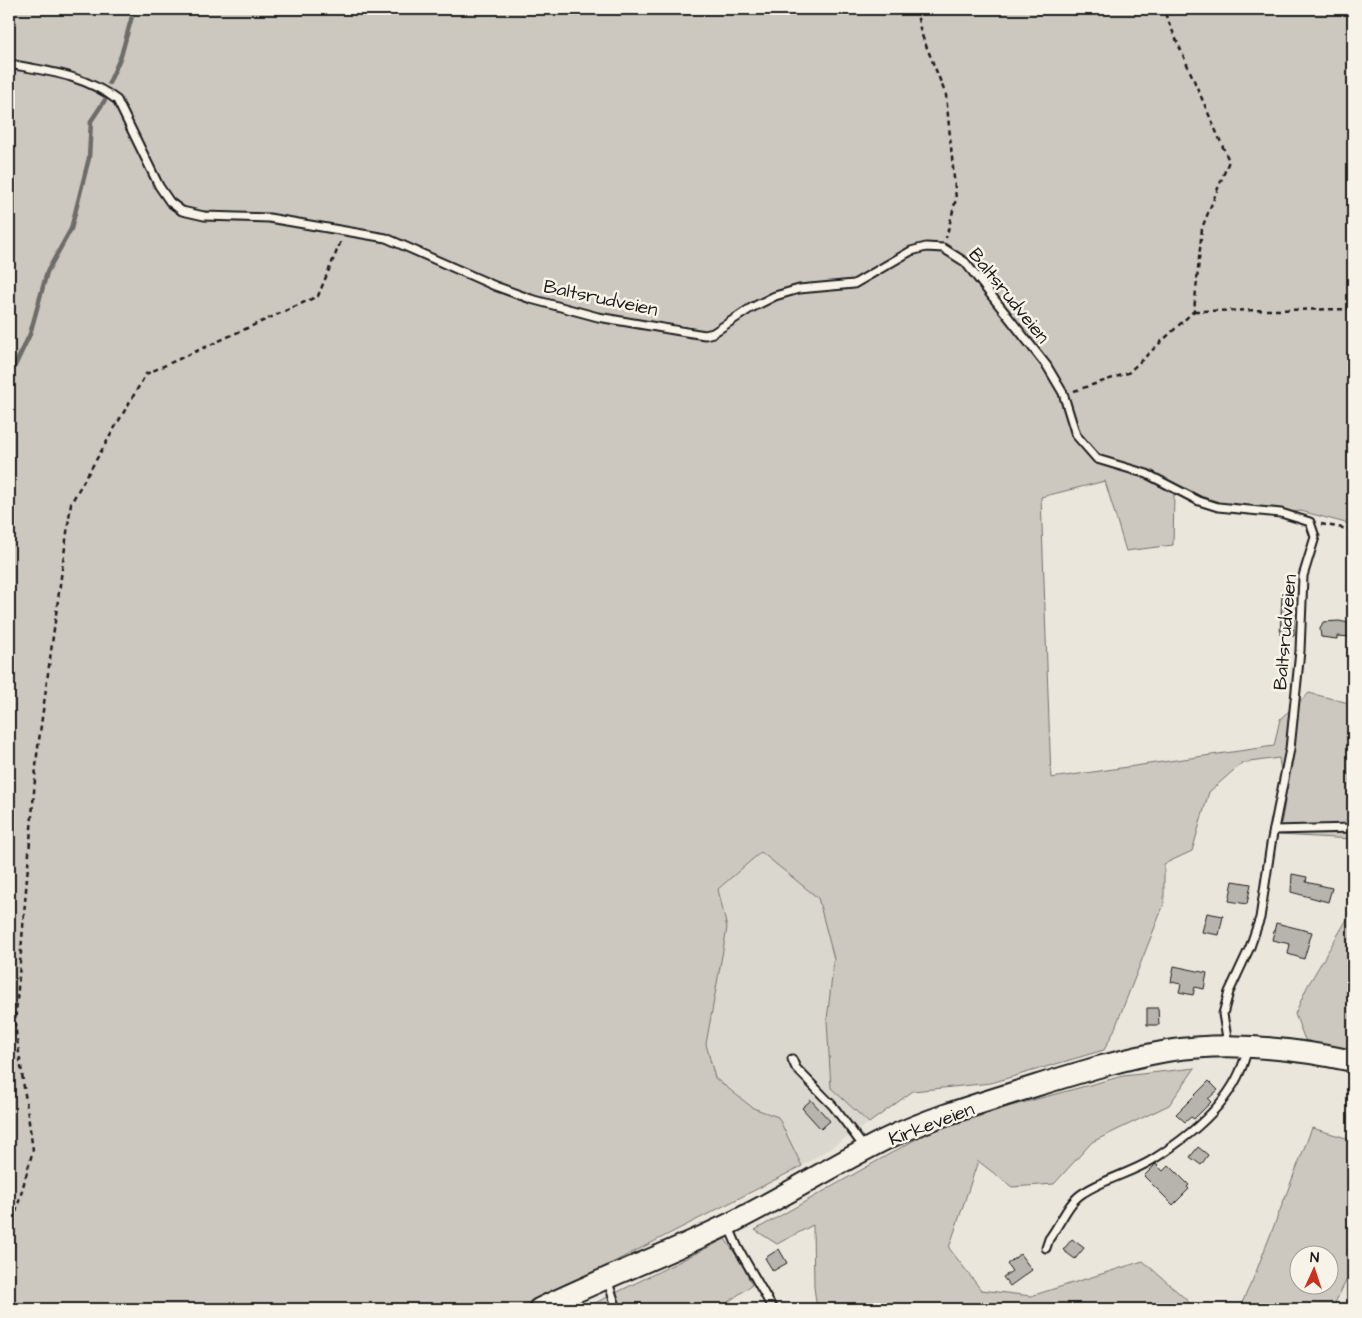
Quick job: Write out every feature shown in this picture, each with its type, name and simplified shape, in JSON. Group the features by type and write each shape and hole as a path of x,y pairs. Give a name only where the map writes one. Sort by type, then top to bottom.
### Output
{"main road":[{"name":"Kirkeveien","path":"540,1309 728,1224 866,1150 939,1117 1112,1064 1168,1051 1238,1046 1304,1052 1353,1062"}],"lane":[{"name":"Baltsrudveien","path":"9,64 87,81 103,89 117,100 134,131 159,186 170,202 182,211 204,216 268,218 386,238 495,286 571,311 705,335 719,331 750,308 775,296 799,289 854,284 911,250 926,246 943,248 965,262 1046,366 1063,393 1076,435 1097,459 1147,474 1199,501 1218,507 1296,515 1310,522 1315,537 1303,576 1300,651 1290,749 1274,830 1260,918 1250,947 1229,992 1223,1014 1238,1046"},
{"path":"1274,830 1353,828"},
{"path":"1046,1248 1049,1239 1081,1194 1152,1160 1192,1131 1222,1102 1238,1078 1238,1046"},
{"path":"792,1059 796,1068 833,1106 866,1150"},
{"path":"728,1224 738,1248 773,1309"},
{"path":"607,1279 611,1285 617,1309"}],"path":[{"path":"916,9 921,33 946,95 956,199 943,248"},
{"path":"1063,393 1088,388 1128,373 1194,311 1202,228 1229,161 1163,9"},
{"path":"9,1238 33,1150 15,1025 37,755 71,502 146,374 318,296 346,230"},
{"path":"1194,311 1353,309"},
{"path":"1310,522 1353,530"}],"shaded area":[{"path":"9,9 1353,9 1353,525 1301,511 1277,514 1249,514 1205,508 1174,494 1173,545 1126,551 1105,481 1041,497 1051,778 1274,746 1280,719 1309,693 1353,704 1353,839 1279,835 1285,802 1279,758 1242,763 1209,792 1192,851 1164,864 1164,904 1113,1033 1104,1050 991,1083 913,1091 869,1123 831,1088 827,1020 834,959 818,898 761,852 718,889 727,928 706,1044 715,1078 753,1108 778,1117 802,1166 563,1288 527,1309 9,1309"},
{"path":"762,852 818,898 834,959 827,1020 831,1088 869,1123 802,1166 778,1118 753,1108 715,1078 706,1044 727,928 718,889"},
{"path":"1353,909 1353,1049 1329,1047 1305,1040 1295,1014 1307,987"},
{"path":"1195,1068 1169,1105 1092,1142 1054,1184 1012,1187 978,1161 949,1248 981,1290 1031,1296 1143,1261 1188,1301 1191,1309 817,1309 814,1287 813,1225 777,1244 755,1230 925,1134 1011,1106 1123,1076"},
{"path":"1312,1128 1353,1140 1353,1267 1340,1293 1340,1246 1290,1246 1290,1296 1338,1296 1332,1309 1239,1309 1254,1277"},
{"path":"725,1239 742,1264 752,1285 718,1309 583,1309"}],"building":[{"path":"1282,595 1293,596 1294,635 1280,635"},
{"path":"1339,621 1353,624 1353,637 1337,636 1337,639 1321,637 1320,629 1323,622"},
{"path":"1292,874 1307,877 1306,882 1332,888 1328,902 1291,892"},
{"path":"1233,881 1251,884 1247,904 1229,901"},
{"path":"1207,913 1223,916 1219,935 1202,932"},
{"path":"1276,923 1312,932 1304,959 1288,954 1290,944 1272,940"},
{"path":"1174,966 1207,973 1204,989 1195,987 1193,995 1179,992 1181,984 1171,982"},
{"path":"1147,1008 1158,1008 1159,1025 1147,1025"},
{"path":"1209,1081 1218,1090 1208,1099 1211,1102 1194,1119 1191,1117 1185,1122 1176,1114"},
{"path":"811,1100 830,1121 821,1129 802,1108"},
{"path":"1198,1147 1208,1155 1201,1165 1190,1157"},
{"path":"1156,1164 1163,1171 1169,1165 1189,1185 1187,1187 1189,1189 1173,1205 1144,1176"},
{"path":"1072,1239 1084,1248 1075,1259 1063,1250"},
{"path":"779,1249 787,1263 773,1271 765,1258"},
{"path":"1020,1254 1032,1270 1010,1286 1003,1277 1012,1271 1007,1264"}],"waterway":[{"path":"62,9 90,13 105,9"},
{"path":"109,83 121,56 134,9"},
{"path":"9,378 30,334 47,272 71,229 89,158 91,121 105,100"}]}
